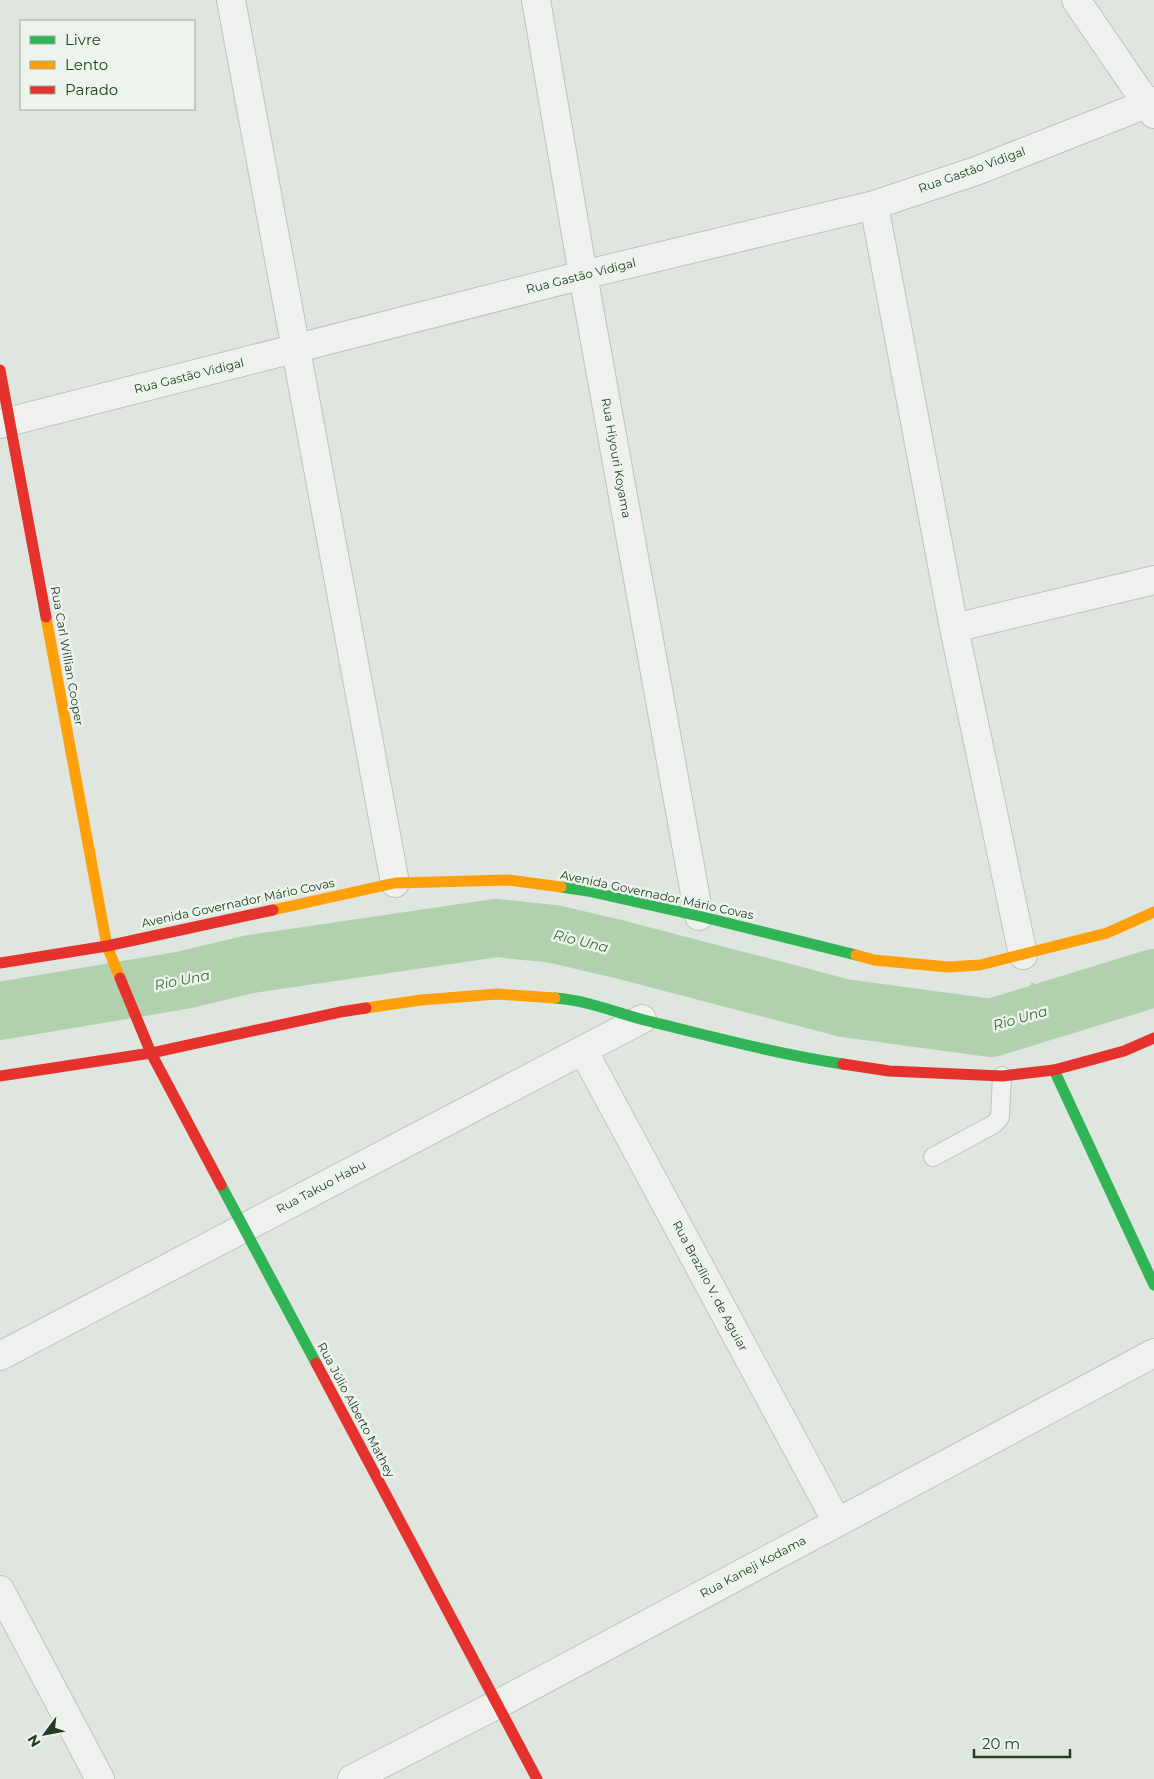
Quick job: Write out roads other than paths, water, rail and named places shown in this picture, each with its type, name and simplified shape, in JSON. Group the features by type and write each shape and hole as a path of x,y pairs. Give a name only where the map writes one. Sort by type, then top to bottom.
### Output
{"main road":[{"name":"Rua Carl Willian Cooper","path":"0,370 5,423 109,951 150,1050"},
{"name":"Avenida Governador Mário Covas","path":"0,963 109,951 395,883 508,880 588,891 699,916 874,960 948,967 980,965 1108,933 1154,912"},
{"path":"0,1076 150,1050 340,1012 421,1000 497,994 570,999 642,1019 808,1059 889,1071 1002,1076 1054,1070 1124,1051 1154,1038"},
{"name":"Rua Júlio Alberto Mathey","path":"150,1050 537,1779"},
{"path":"1054,1070 1154,1285"}],"street":[{"path":"231,0 395,883"},
{"name":"Rua Hiyouri Koyama","path":"536,0 583,275 699,916"},
{"path":"1076,0 1152,106"},
{"name":"Rua Gastão Vidigal","path":"5,423 583,275 874,205 976,171 1152,106"},
{"path":"874,205 954,628 1023,955"},
{"path":"954,628 1154,580"},
{"name":"Rua Takuo Habu","path":"0,1356 642,1019"},
{"name":"Rua Brazílio V. de Aguiar","path":"583,1050 837,1522"},
{"name":"Rua Kaneji Kodama","path":"352,1779 498,1704 1154,1353"},
{"path":"0,1590 100,1779"}],"lane":[{"path":"934,1157 994,1124 1000,1117 1002,1076"}],"waterway":[{"name":"Rio Una","path":"0,1011 184,980 251,964 496,928 554,934 844,1008 991,1028 1154,978"}]}
